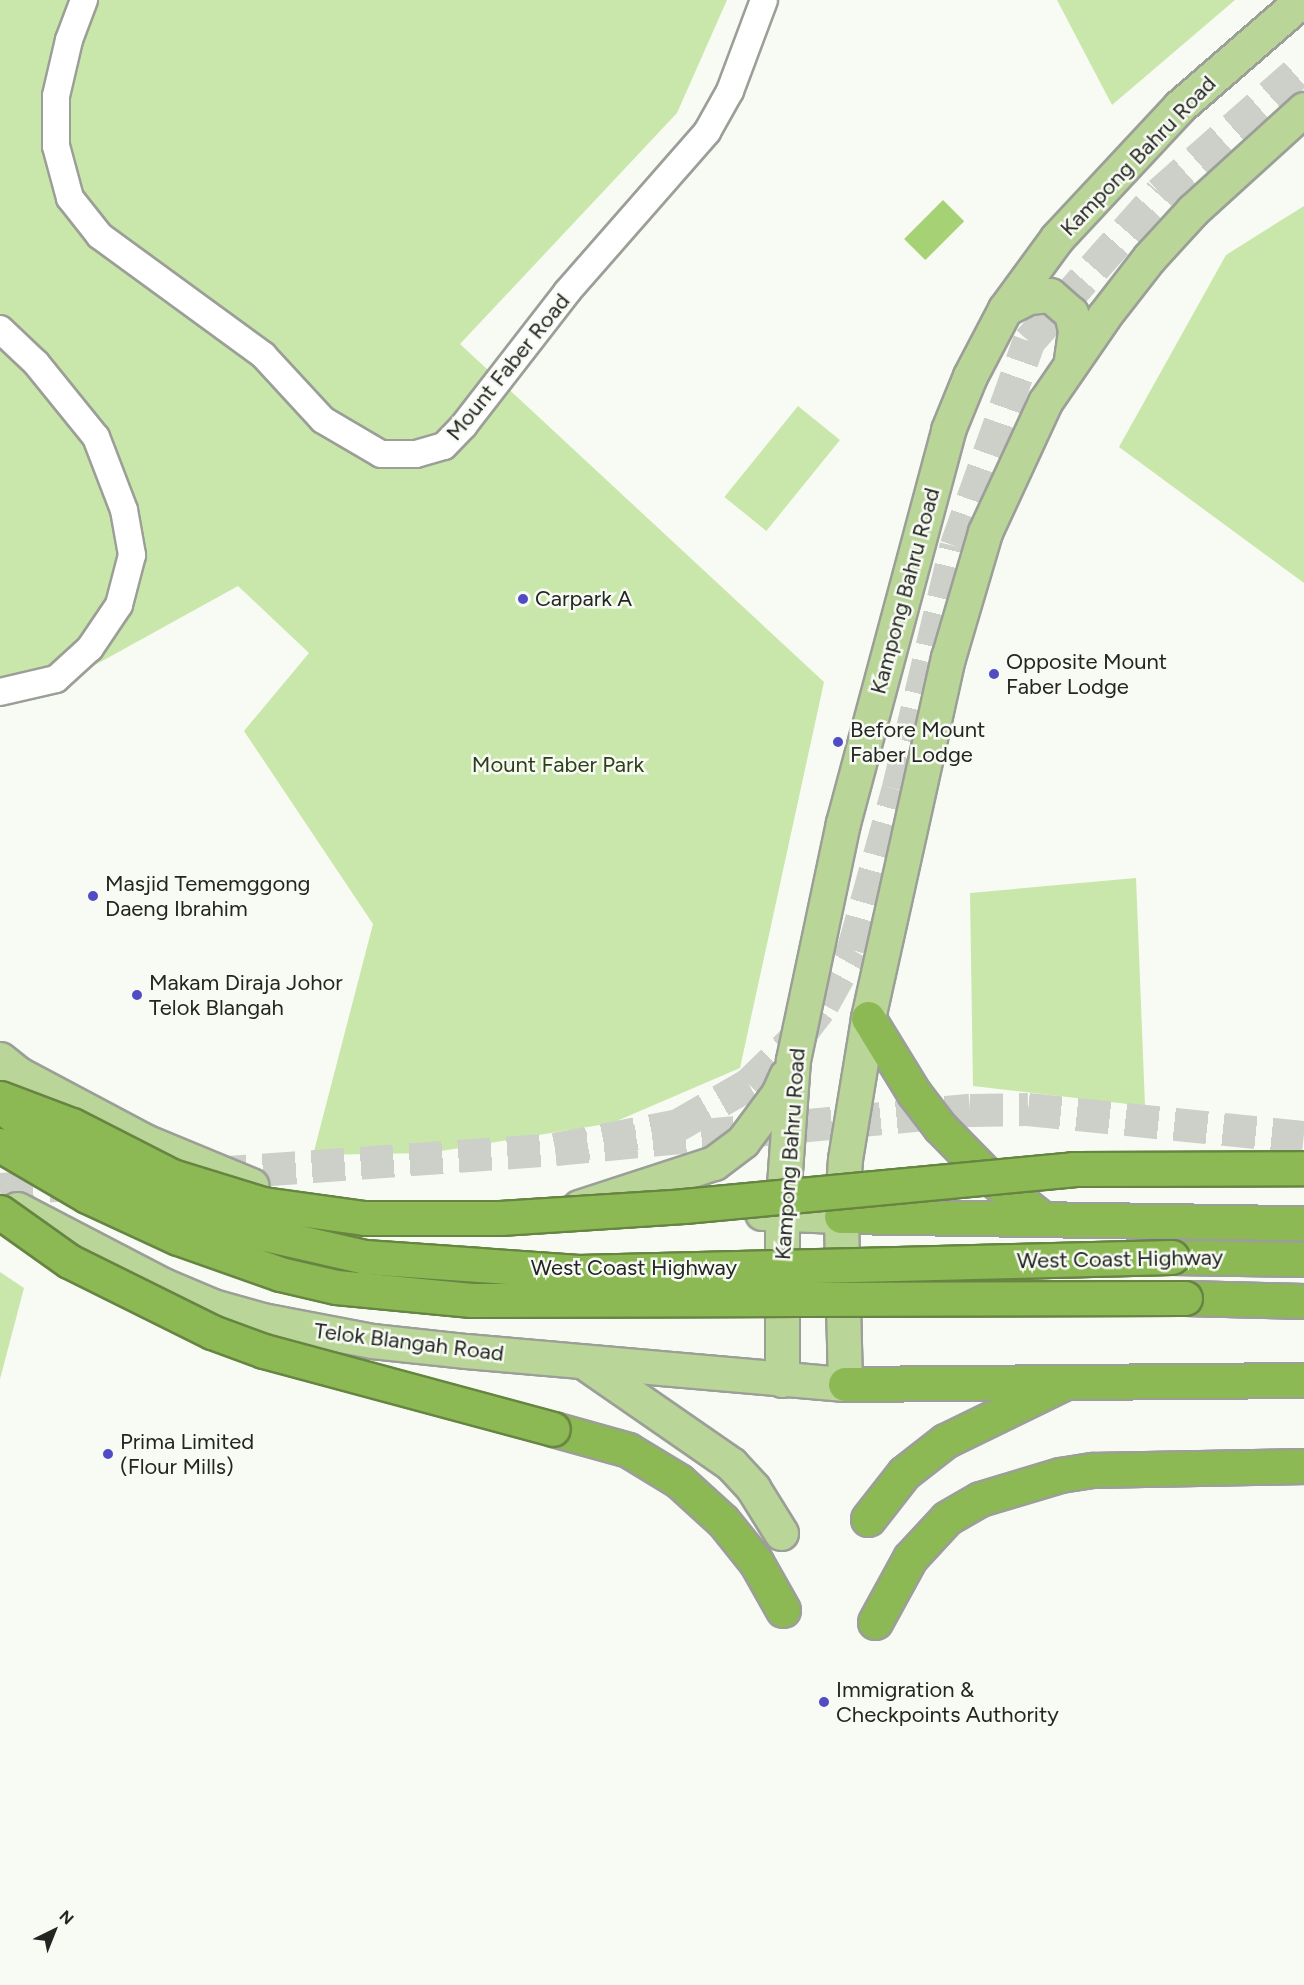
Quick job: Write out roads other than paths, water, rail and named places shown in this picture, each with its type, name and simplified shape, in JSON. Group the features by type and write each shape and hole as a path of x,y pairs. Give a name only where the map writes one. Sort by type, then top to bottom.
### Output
{"highway":[{"path":"868,1018 914,1093 940,1127 986,1174 1041,1217"},
{"path":"0,1098 72,1125 172,1176 263,1204 364,1218 500,1218 661,1207 1072,1169 1304,1168"},
{"name":"West Coast Highway","path":"0,1105 60,1152 162,1202 256,1232 365,1257 578,1272 1172,1257 1304,1259"},
{"name":"West Coast Highway","path":"0,1145 87,1196 178,1238 279,1274 359,1290 471,1300 1185,1298 1304,1301"},
{"path":"0,1212 69,1261 212,1332 264,1351 628,1450 679,1481 723,1521 756,1562 783,1610"},
{"path":"841,1216 1304,1222"},
{"path":"844,1384 1304,1380"},
{"path":"868,1519 904,1473 945,1441 1068,1381"},
{"path":"875,1622 910,1558 947,1518 1013,1488 1093,1470 1304,1466"}],"main road":[{"name":"Kampong Bahru Road","path":"782,1380 782,1214 794,1060 843,824 948,430 970,376 1005,309 1091,197 1179,107 1302,0"},
{"path":"844,1384 841,1216 845,1158 868,1018 948,658 985,532 1019,453 1071,361 1149,258 1178,226 1304,109"},
{"path":"1005,309 1029,297 1050,295 1071,313 1075,331 1071,361"},
{"path":"0,1059 17,1073 165,1150 251,1186 305,1201 373,1209 577,1208 841,1216"},
{"path":"577,1208 714,1163 743,1141 762,1117 794,1060"},
{"name":"Telok Blangah Road","path":"0,1198 80,1244 213,1306 262,1320 372,1341 844,1384"},
{"path":"0,1224 50,1244 80,1244"},
{"path":"584,1362 731,1464 753,1488 781,1533"}],"street":[{"name":"Mount Faber Road","path":"84,0 69,40 56,96 56,146 70,198 100,236 263,355 323,420 352,440 381,454 416,454 444,446 475,413 567,292 707,132 730,91 764,0"},
{"path":"0,328 36,363 96,437 124,510 132,555 119,605 90,648 56,679 0,692"}],"tunnel":[{"path":"214,1173 555,1149 678,1125 749,1084 799,1035 823,1004 853,950 898,789 956,546 1029,341 1160,193 1304,66"},
{"path":"555,1149 970,1110 1028,1109 1304,1137"},
{"path":"0,1189 82,1183"}],"place":[{"name":"Carpark A","path":"523,599"},
{"name":"Opposite Mount Faber Lodge","path":"994,674"},
{"name":"Before Mount Faber Lodge","path":"838,742"},
{"name":"Masjid Tememggong Daeng Ibrahim","path":"93,896"},
{"name":"Makam Diraja Johor Telok Blangah","path":"137,995"},
{"name":"Prima Limited (Flour Mills)","path":"108,1454"},
{"name":"Immigration & Checkpoints Authority","path":"824,1702"}],"park label":[{"name":"Mount Faber Park","path":"558,765"}]}
